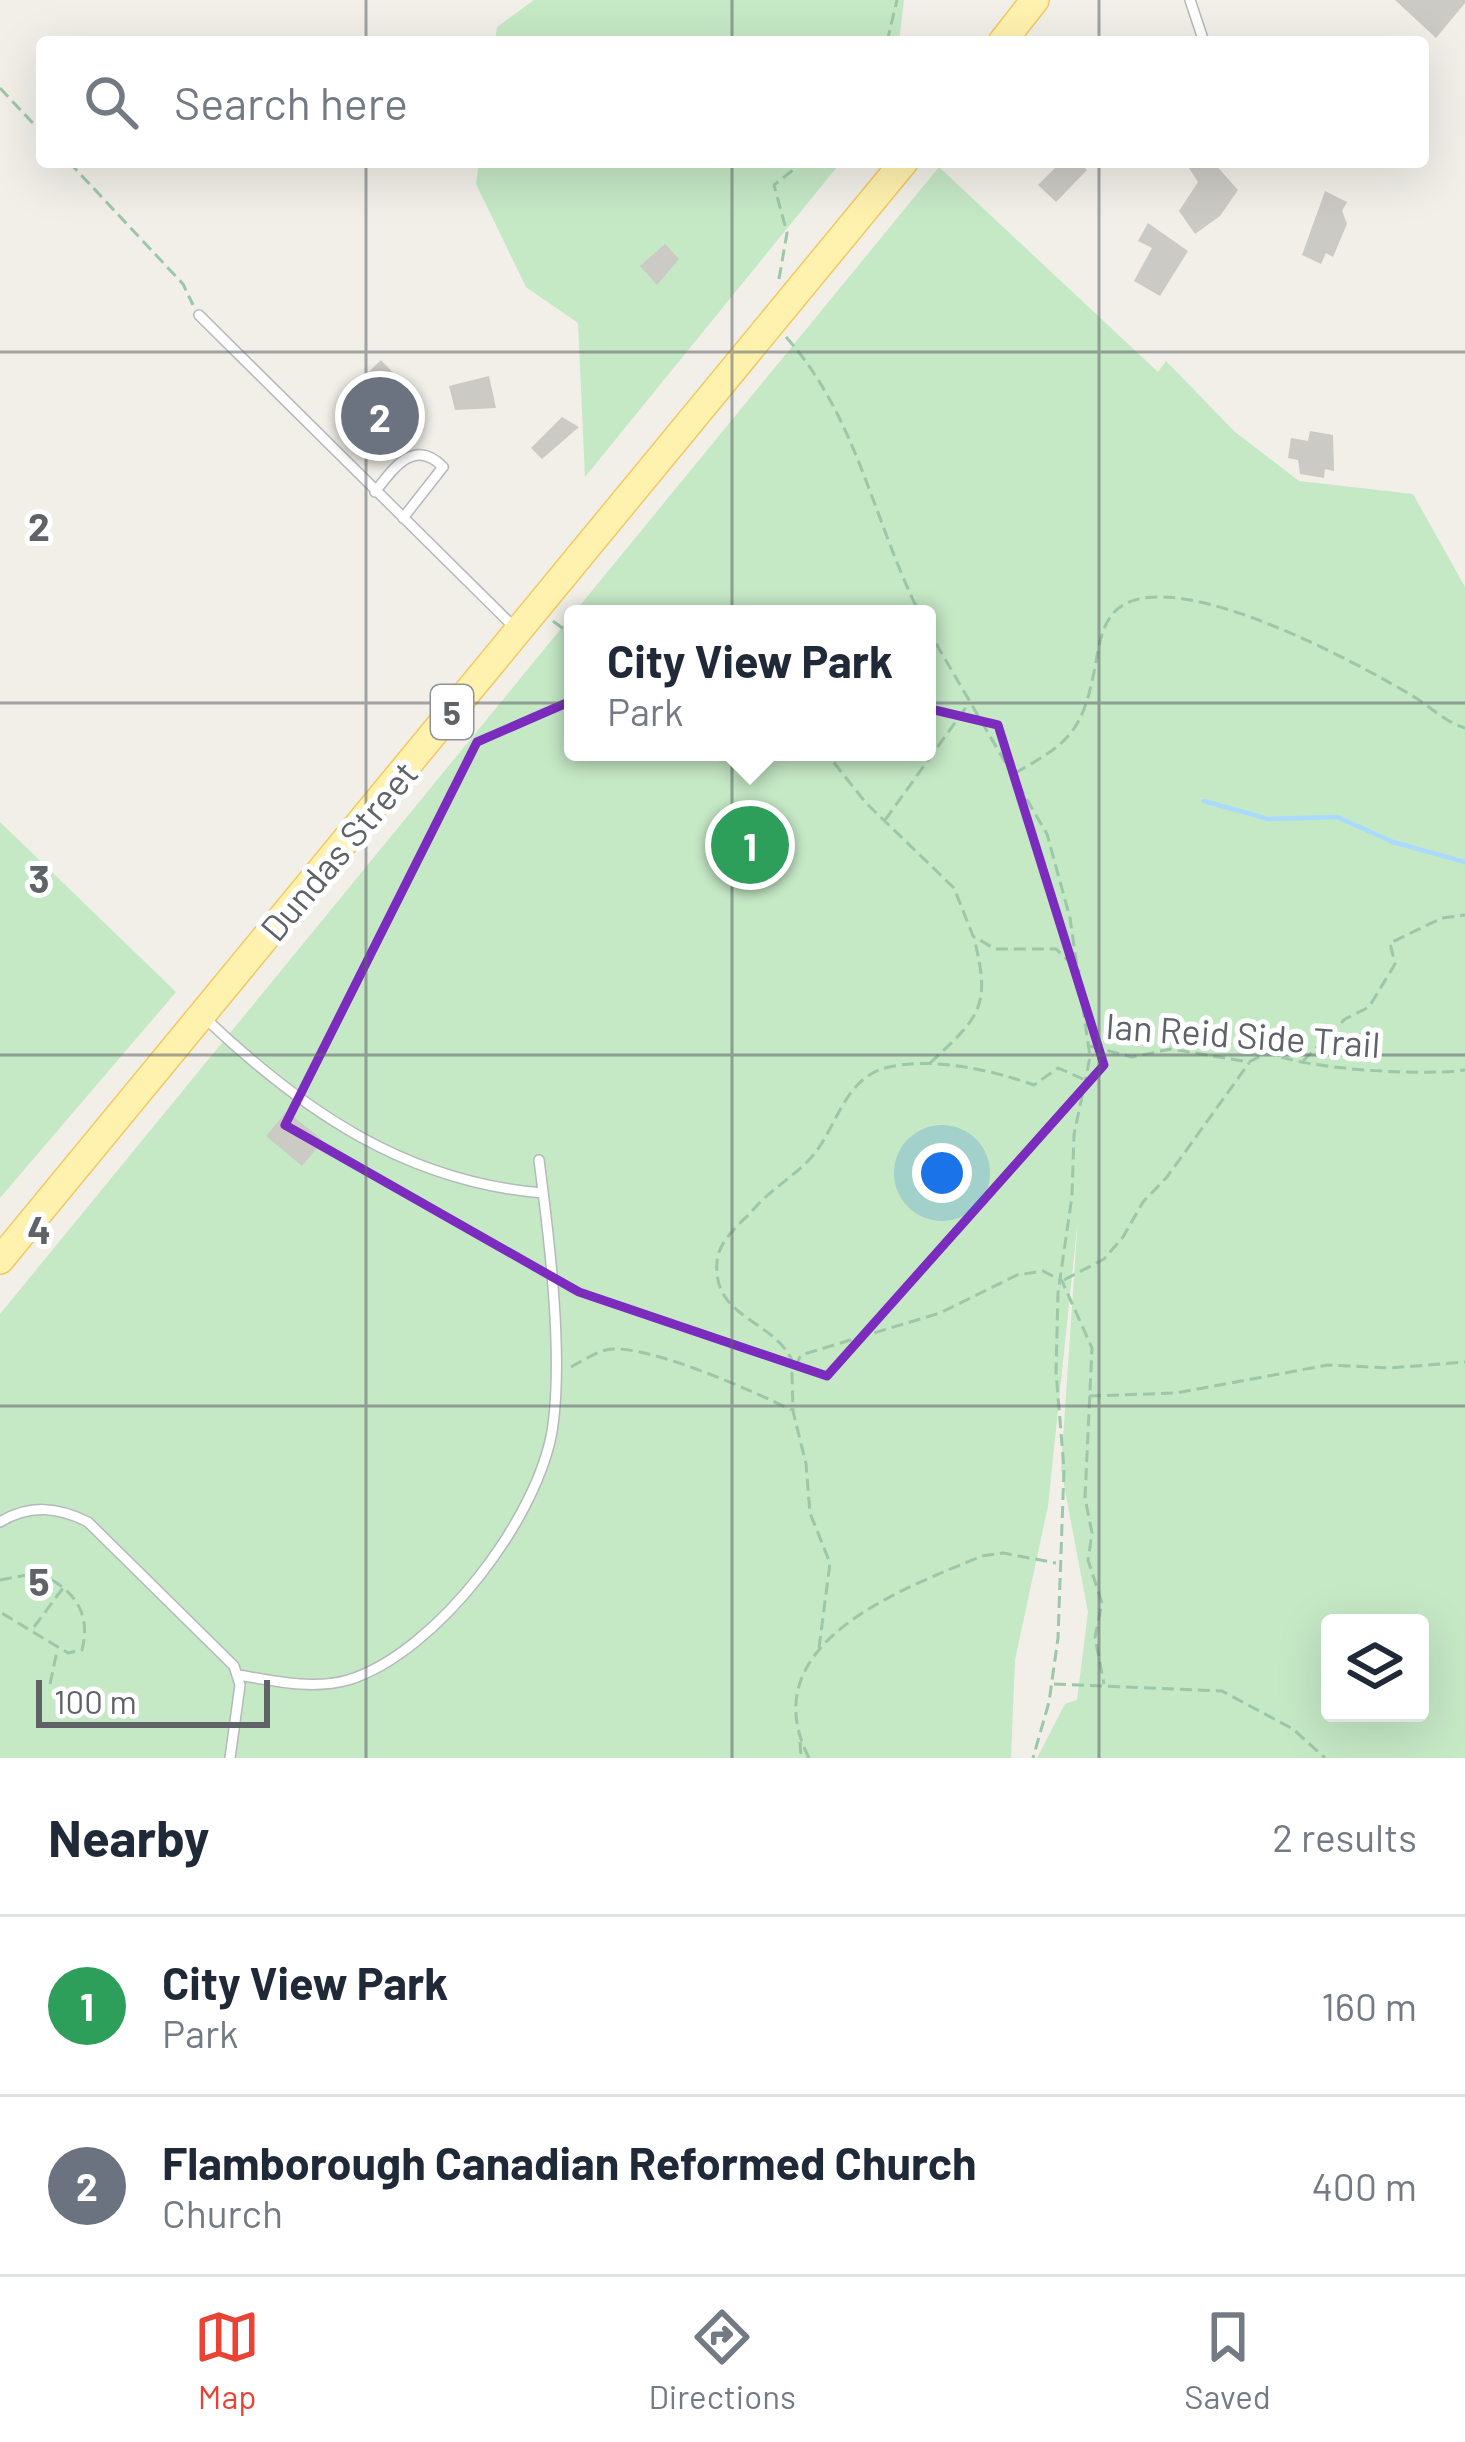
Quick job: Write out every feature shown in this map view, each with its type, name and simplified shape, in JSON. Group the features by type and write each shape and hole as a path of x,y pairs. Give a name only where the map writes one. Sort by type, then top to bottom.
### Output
{"main road":[{"path":"1007,36 1035,0"},
{"name":"Dundas Street","path":"0,1260 899,168"}],"lane":[{"path":"1190,0 1202,36"},
{"path":"199,315 518,632"},
{"path":"375,492 401,460 424,454 434,459 442,467 404,518"},
{"path":"202,1015 271,1080 330,1123 463,1180 543,1193"},
{"path":"0,1522 39,1508 65,1511 88,1522 239,1676 299,1684 346,1680 387,1662 473,1583 512,1531 538,1478 553,1429 556,1375 539,1160"},
{"path":"230,1758 239,1676"}],"path":[{"path":"888,36 897,0"},
{"path":"0,88 36,127"},
{"path":"75,168 184,284 199,315"},
{"path":"778,284 787,233 774,185 795,168"},
{"path":"772,322 814,368 843,421 916,605"},
{"path":"1013,774 1064,746 1076,732 1102,632 1112,613 1147,597 1192,601 1250,616 1414,696 1448,722 1465,728"},
{"path":"537,609 564,629"},
{"path":"936,645 1047,834 1080,972 1088,1046 1061,1251 1056,1372 1064,1469 1053,1684 1033,1758"},
{"path":"936,749 968,704"},
{"path":"833,761 954,888 973,936 986,987 965,1031 928,1065"},
{"path":"885,820 927,761"},
{"path":"1302,1062 1345,1019 1369,1007 1395,964 1390,943 1442,918 1465,914"},
{"path":"973,936 994,949 1056,949 1080,972"},
{"name":"Ian Reid Side Trail","path":"1088,1046 1132,1057 1171,1049 1249,1062 1268,1052 1302,1062 1434,1075 1465,1070"},
{"path":"1062,1281 1104,1259 1124,1237 1143,1202 1167,1177 1249,1062"},
{"path":"795,1367 785,1342 748,1321 724,1297 717,1261 726,1239 766,1195 812,1158 856,1085 890,1066 928,1065 1007,1076 1034,1085 1058,1068 1084,1079"},
{"path":"819,1648 830,1563 810,1513 806,1464 793,1411 795,1367 801,1355 940,1313 1017,1275 1042,1271 1062,1281 1092,1348 1087,1396 1088,1560 1102,1603 1095,1637 1104,1684"},
{"path":"556,1375 610,1348 637,1352 747,1388 793,1411"},
{"path":"1087,1396 1176,1393 1328,1365 1390,1368 1465,1362"},
{"path":"801,1758 796,1708 805,1672 819,1648 861,1610 982,1556 1003,1553 1057,1564"},
{"path":"0,1580 37,1573 63,1588 81,1607 86,1633 77,1654 58,1648 0,1612"},
{"path":"33,1629 63,1588"},
{"path":"50,1684 58,1648"},
{"path":"1053,1684 1222,1691 1293,1729 1325,1758"},
{"path":"800,1739 809,1758"}],"highlighted area":[{"path":"686,651 998,725 1104,1065 827,1376 579,1292 285,1125 477,742"}],"green space":[{"path":"534,0 904,0 900,36 496,36 497,27"},
{"path":"478,168 836,168 585,477 578,323 526,287 476,184"},
{"path":"938,168 1158,372 1166,361 1235,432 1299,481 1413,494 1465,587 1465,1758 1037,1758 1065,1704 1077,1700 1088,1612 1061,1469 1078,1218 1048,1506 1015,1660 1011,1758 0,1758 0,1314 564,625 564,761 936,761 936,605 580,605"},
{"path":"0,822 176,992 0,1198"}],"building":[{"path":"1395,0 1465,0 1465,3 1436,38"},
{"path":"1055,168 1087,170 1056,202 1038,185"},
{"path":"1189,168 1218,168 1238,190 1220,216 1195,234 1179,211 1198,182"},
{"path":"1325,191 1347,202 1342,211 1347,224 1333,257 1326,253 1321,264 1302,255"},
{"path":"1148,223 1188,251 1160,296 1134,281 1152,248 1138,241"},
{"path":"665,244 679,259 657,285 640,266"},
{"path":"381,360 399,379 384,393 421,430 393,457 339,401"},
{"path":"489,376 496,408 455,410 449,386"},
{"path":"562,417 579,427 542,459 531,448"},
{"path":"1310,431 1333,435 1334,471 1325,469 1324,478 1300,474 1298,460 1288,458 1291,438 1308,441"},
{"path":"287,1111 323,1141 302,1166 266,1136"}],"waterway":[{"path":"1204,801 1268,819 1337,817 1393,842 1465,862"}],"place":[{"name":"Flamborough Canadian Reformed Church","path":"380,416"},
{"name":"City View Park","path":"750,845"}]}
